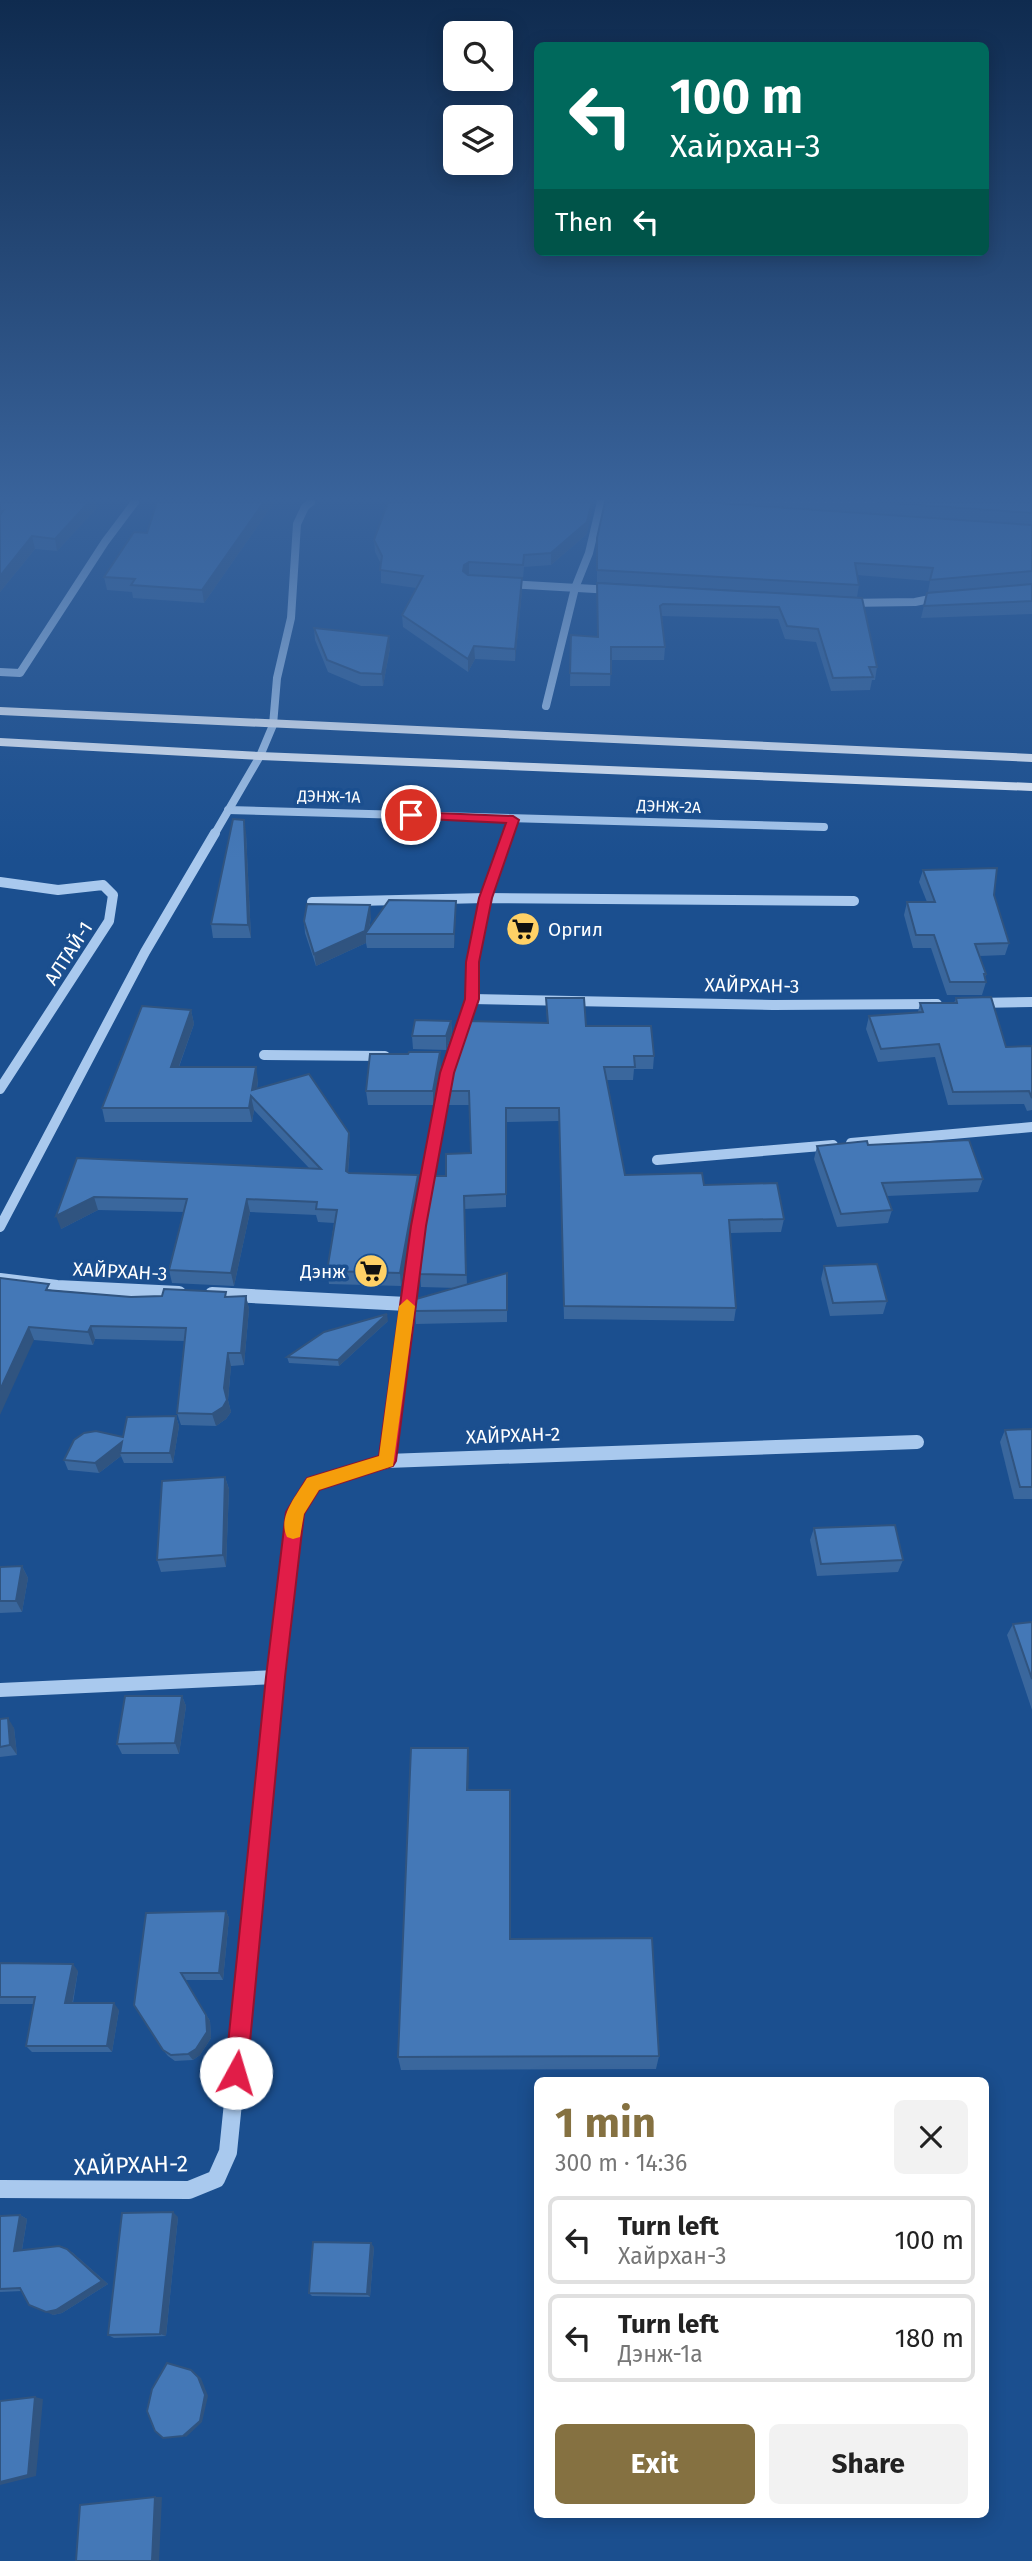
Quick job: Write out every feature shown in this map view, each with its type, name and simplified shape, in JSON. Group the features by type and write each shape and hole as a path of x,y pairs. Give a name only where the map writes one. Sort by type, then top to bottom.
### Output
{"main road":[{"path":"0,711 1032,758"},
{"path":"0,741 260,756 1032,787"}],"street":[{"path":"0,672 20,673 53,622"},
{"path":"0,1227 145,952 260,756 273,725 277,678 290,622"},
{"path":"546,706 567,622"},
{"name":"ДЭНЖ-1А","path":"229,810 359,812 513,820"},
{"path":"387,1461 423,1201 452,1058 472,999 472,962 486,898 513,820"},
{"name":"ДЭНЖ-2А","path":"513,820 824,827"},
{"name":"АЛТАЙ-1","path":"0,882 58,890 103,885 113,895 109,921 0,1089"},
{"path":"312,902 486,898 854,901"},
{"name":"ХАЙРХАН-3","path":"472,999 773,1006 944,1004"},
{"path":"970,1003 1032,1002"},
{"path":"264,1055 398,1057"},
{"path":"439,1057 452,1058"},
{"path":"657,1160 1032,1127"},
{"name":"ХАЙРХАН-3","path":"0,1280 57,1287 407,1304"},
{"name":"ХАЙРХАН-2","path":"0,2189 189,2190 216,2179 228,2152 295,1512 313,1484 387,1461 918,1442"},
{"path":"0,1690 276,1677"}],"building":[{"path":"412,622 518,622 515,649 474,646 468,659"},
{"path":"598,622 662,622 665,647 611,647 611,674 570,673 571,635 598,637"},
{"path":"785,622 867,622 877,667 869,667 873,677 833,678 818,629 787,626"},
{"path":"314,628 389,636 382,674 360,673 327,660"},
{"path":"233,819 244,820 248,925 211,924"},
{"path":"997,868 994,895 1009,943 975,944 986,974 986,982 950,982 934,935 916,935 907,902 935,902 923,870"},
{"path":"389,900 456,901 454,934 365,934"},
{"path":"307,904 370,905 365,931 314,954 304,921"},
{"path":"991,997 1006,1047 1032,1046 1032,1098 1029,1091 953,1092 939,1044 881,1049 869,1016 923,1012 920,1003 957,1003 956,998"},
{"path":"546,998 584,998 586,1026 651,1026 654,1056 634,1056 635,1067 604,1067 625,1175 702,1173 704,1185 777,1183 784,1219 729,1220 736,1308 564,1306 559,1108 506,1108 506,1194 464,1196 466,1275 420,1274 421,1247 434,1176 446,1176 446,1154 471,1153 469,1091 449,1091 454,1062 468,1021 548,1023"},
{"path":"142,1006 191,1010 171,1067 256,1067 252,1090 309,1074 349,1133 346,1171 418,1175 400,1273 327,1271 337,1210 316,1209 317,1202 247,1199 231,1273 169,1270 187,1199 94,1197 56,1216 77,1158 321,1169 251,1096 249,1108 102,1108"},
{"path":"415,1020 451,1021 446,1036 412,1036"},
{"path":"440,1052 433,1091 366,1091 370,1054"},
{"path":"969,1140 983,1179 882,1183 892,1210 841,1214 817,1146 867,1141 868,1145"},
{"path":"877,1264 887,1301 833,1303 824,1266"},
{"path":"507,1273 507,1310 415,1311 416,1299"},
{"path":"0,1278 49,1284 46,1290 131,1297 162,1296 164,1289 226,1292 225,1297 246,1296 241,1353 228,1353 224,1388 227,1400 223,1407 212,1414 177,1413 186,1328 91,1326 88,1332 29,1327 0,1390"},
{"path":"387,1314 338,1360 287,1357 324,1332"},
{"path":"176,1416 170,1453 120,1453 122,1442 95,1463 64,1460 74,1440 84,1433 96,1431 123,1437 127,1417"},
{"path":"1032,1429 1032,1487 1020,1487 1005,1430"},
{"path":"225,1477 223,1555 157,1560 162,1481"},
{"path":"895,1525 903,1560 821,1564 814,1528"},
{"path":"22,1566 16,1601 0,1601 0,1567"},
{"path":"1032,1622 1032,1679 1013,1624"},
{"path":"125,1696 182,1696 175,1743 117,1744"},
{"path":"8,1718 10,1745 0,1747 0,1719"},
{"path":"411,1748 468,1748 467,1790 510,1790 510,1939 652,1938 659,2056 398,2057"},
{"path":"226,1911 219,1973 181,1973 206,2015 207,2032 196,2049 188,2054 171,2055 163,2050 134,2005 146,1913"},
{"path":"0,1963 73,1964 65,2003 114,2003 107,2046 26,2046 35,1997 0,1997"},
{"path":"173,2212 160,2334 108,2335 122,2213"},
{"path":"20,2215 14,2251 59,2246 67,2249 102,2281 56,2310 46,2312 29,2305 20,2288 0,2289 0,2216"},
{"path":"313,2242 371,2243 367,2294 309,2293"},
{"path":"167,2363 191,2370 198,2377 205,2395 200,2421 183,2436 163,2438 155,2431 147,2411 152,2389"},
{"path":"35,2397 28,2475 0,2482 0,2401"},
{"path":"155,2497 152,2561 76,2561 80,2505"}],"slow traffic":[{"path":"293,1531 295,1512 313,1484 387,1461 407,1306"}],"place":[{"name":"Оргил","path":"523,929"},
{"name":"Дэнж","path":"371,1271"}],"route":[{"path":"236,2073 295,1512 313,1484 387,1461 419,1226 447,1073 472,999 472,962 486,898 513,820 411,815"}]}
